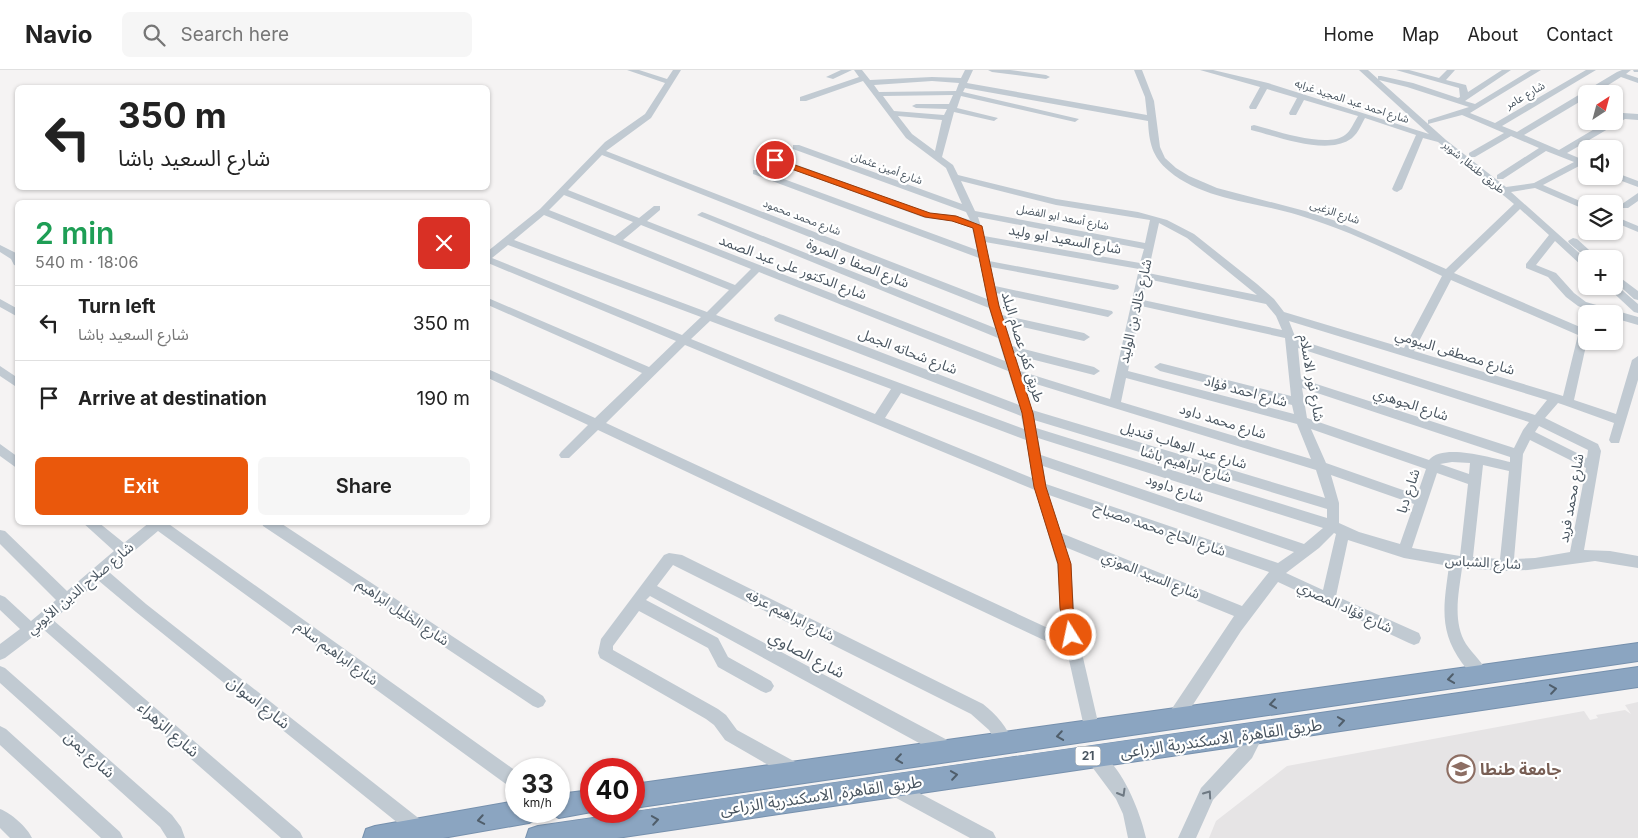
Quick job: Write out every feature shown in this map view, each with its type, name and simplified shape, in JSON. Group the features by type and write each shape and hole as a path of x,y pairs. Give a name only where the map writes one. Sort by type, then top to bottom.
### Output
{"highway":[{"name":"طريق القاهرة, الاسكندرية الزراعى","path":"645,794 952,752 1638,652"},
{"path":"1613,656 1635,678"},
{"path":"1490,674 1514,694"},
{"name":"طريق القاهرة, الاسكندرية الزراعى","path":"552,837 888,785 1256,734 1514,694 1635,678"},
{"path":"375,838 505,815"}],"street":[{"path":"631,70 668,82"},
{"path":"490,254 543,211 613,140 652,112 656,101 677,70"},
{"path":"830,77 848,70"},
{"path":"923,70 923,80"},
{"path":"938,157 947,118 969,70"},
{"path":"992,70 1046,77"},
{"name":"شارع الزغبى","path":"1138,70 1150,98 1156,149 1161,159 1173,170 1190,180 1232,195 1275,205 1336,225 1381,242 1490,294 1578,325"},
{"name":"شارع احمد عبد المجيد غرابه","path":"1204,70 1265,85 1464,148"},
{"name":"طريق طنطا, شوبر","path":"1363,70 1443,142 1504,190 1578,257"},
{"name":"طريق طنطا, شوبر","path":"1371,70 1430,122 1500,177 1584,250"},
{"path":"1400,70 1463,87 1462,99"},
{"path":"1440,81 1451,70"},
{"path":"1462,99 1508,70"},
{"path":"1430,122 1464,113 1537,70"},
{"name":"شارع عامر","path":"1495,126 1592,70"},
{"path":"1602,85 1624,72 1638,80"},
{"path":"803,99 863,77 923,80 1152,119"},
{"name":"طريق كفر عصام البلد","path":"863,77 909,136 950,168 956,177 977,226 994,306 1027,413 1040,487 1064,564 1066,608 1092,731"},
{"path":"1381,78 1462,99 1476,107"},
{"path":"578,174 575,170 606,137 642,113 663,84 668,82"},
{"path":"1253,107 1265,85"},
{"path":"876,94 962,87 1075,119"},
{"path":"1293,113 1302,97"},
{"path":"1472,155 1578,99"},
{"path":"916,106 953,108 994,118"},
{"path":"890,113 947,118"},
{"path":"1464,113 1578,161"},
{"path":"1254,128 1317,142 1336,142 1348,138 1363,115"},
{"path":"1560,153 1623,116 1638,117"},
{"path":"1397,189 1420,135"},
{"name":"شارع أمين عثمان","path":"796,147 971,211"},
{"path":"1500,177 1546,147"},
{"name":"شارع محمد محمود","path":"601,152 994,306"},
{"path":"775,160 928,216 953,218 977,226"},
{"path":"1504,190 1536,185 1578,165"},
{"path":"756,172 984,259 1114,287"},
{"name":"شارع نور الاسلام","path":"956,177 1051,201 1155,219 1176,228 1194,239 1270,301 1281,315 1291,339 1302,421 1322,467 1338,529 1328,599"},
{"path":"1623,178 1638,184"},
{"path":"1536,185 1578,203"},
{"name":"شارع الدكتور على عبد الصمد","path":"562,191 1015,371"},
{"path":"1624,206 1638,196"},
{"path":"1407,353 1448,274 1520,204"},
{"path":"616,240 657,208"},
{"path":"543,211 736,289"},
{"name":"شارع أسعد ابو الفضل","path":"971,211 1150,247"},
{"name":"شارع الصفا و المروة","path":"702,215 1004,336"},
{"name":"شارع خالد بن الوليد","path":"1114,404 1155,219"},
{"path":"1623,223 1637,229"},
{"path":"1554,235 1530,266 1552,275 1570,296 1582,305"},
{"name":"شارع السعيد ابو وليد","path":"981,238 1143,271 1270,301"},
{"name":"شارع ابراهيم باشا","path":"508,241 898,388 1031,434 1338,529"},
{"path":"0,248 15,257"},
{"name":"شارع الحاج محمد مصباح","path":"490,261 1040,487 1278,573"},
{"path":"565,455 758,268"},
{"path":"1623,284 1638,297"},
{"path":"990,288 1108,313"},
{"path":"1621,295 1638,310"},
{"path":"0,302 15,312"},
{"path":"490,302 650,372"},
{"path":"1137,302 1291,339 1538,420"},
{"name":"شارع مصطفى البيومي","path":"1281,315 1568,402 1620,420"},
{"path":"1623,317 1638,322"},
{"name":"شارع شحاته الجمل","path":"779,318 1027,413"},
{"path":"998,318 1084,337"},
{"path":"1008,349 1094,371"},
{"path":"1568,402 1580,350"},
{"path":"1615,440 1638,360"},
{"path":"1160,366 1298,402"},
{"path":"0,370 15,382"},
{"name":"شارع محمد داود","path":"1015,371 1114,404 1322,467 1420,501"},
{"name":"شارع احمد فؤاد","path":"1121,372 1302,421 1475,481"},
{"path":"490,374 1073,647"},
{"name":"شارع الجوهري","path":"1296,382 1517,454"},
{"path":"877,420 898,388"},
{"path":"1506,565 1517,454 1527,433 1555,398"},
{"name":"شارع عبد الوهاب قنديل","path":"1027,413 1333,506"},
{"name":"شارع محمد فريد","path":"1538,420 1594,447 1595,451 1576,557"},
{"path":"1527,433 1592,466"},
{"path":"0,449 15,462"},
{"name":"شارع دبا","path":"1404,552 1432,465 1440,458 1447,456 1516,468"},
{"name":"شارع داوود","path":"1034,458 1305,550"},
{"path":"1477,461 1451,616 1453,632 1462,649 1490,674"},
{"path":"92,525 124,551"},
{"name":"شارع صلاح الدين الأيوبي","path":"0,653 43,620 156,525"},
{"name":"شارع ابراهيم سلام","path":"162,525 505,773"},
{"name":"شارع الخليل ابراهيم","path":"273,525 538,701"},
{"path":"1175,718 1245,614 1278,573 1305,550 1338,529"},
{"name":"شارع الشباس","path":"1338,529 1404,552 1461,563 1531,564 1576,557 1604,556 1638,562"},
{"path":"0,536 66,600"},
{"name":"شارع السيد الموزي","path":"1056,537 1171,582 1245,614"},
{"name":"شارع ابراهيم عرفه","path":"798,773 730,735 720,720 712,714 605,653 606,644 665,561 677,559 977,709 990,718 1000,730 1006,744"},
{"name":"شارع اسوان","path":"99,572 141,608 420,830"},
{"name":"شارع فؤاد المصري","path":"1278,573 1328,599 1414,638"},
{"name":"شارع الصاوي","path":"647,587 952,752"},
{"path":"0,601 30,630"},
{"path":"636,602 713,643 718,647 720,658 723,662 766,686"},
{"name":"شارع الزهراء","path":"43,620 294,838"},
{"name":"شارع يمن","path":"0,673 166,821 176,838"},
{"path":"0,734 114,838"},
{"path":"1187,838 1207,794 1246,752 1256,734"},
{"path":"1092,756 1114,779 1122,792 1134,819 1138,838"},
{"path":"888,785 987,838"},
{"path":"0,817 23,838"}],"shaded area":[{"name":"جامعة طنطا","path":"1638,702 1638,838 1209,838 1216,821 1287,766 1584,711 1590,720 1598,718 1596,715 1625,710 1631,714 1625,705"}],"place":[{"name":"جامعة طنطا","path":"1461,769"}],"route":[{"path":"775,160 928,216 953,218 977,226 994,306 1027,413 1043,499 1064,564 1066,608 1071,635"}]}
